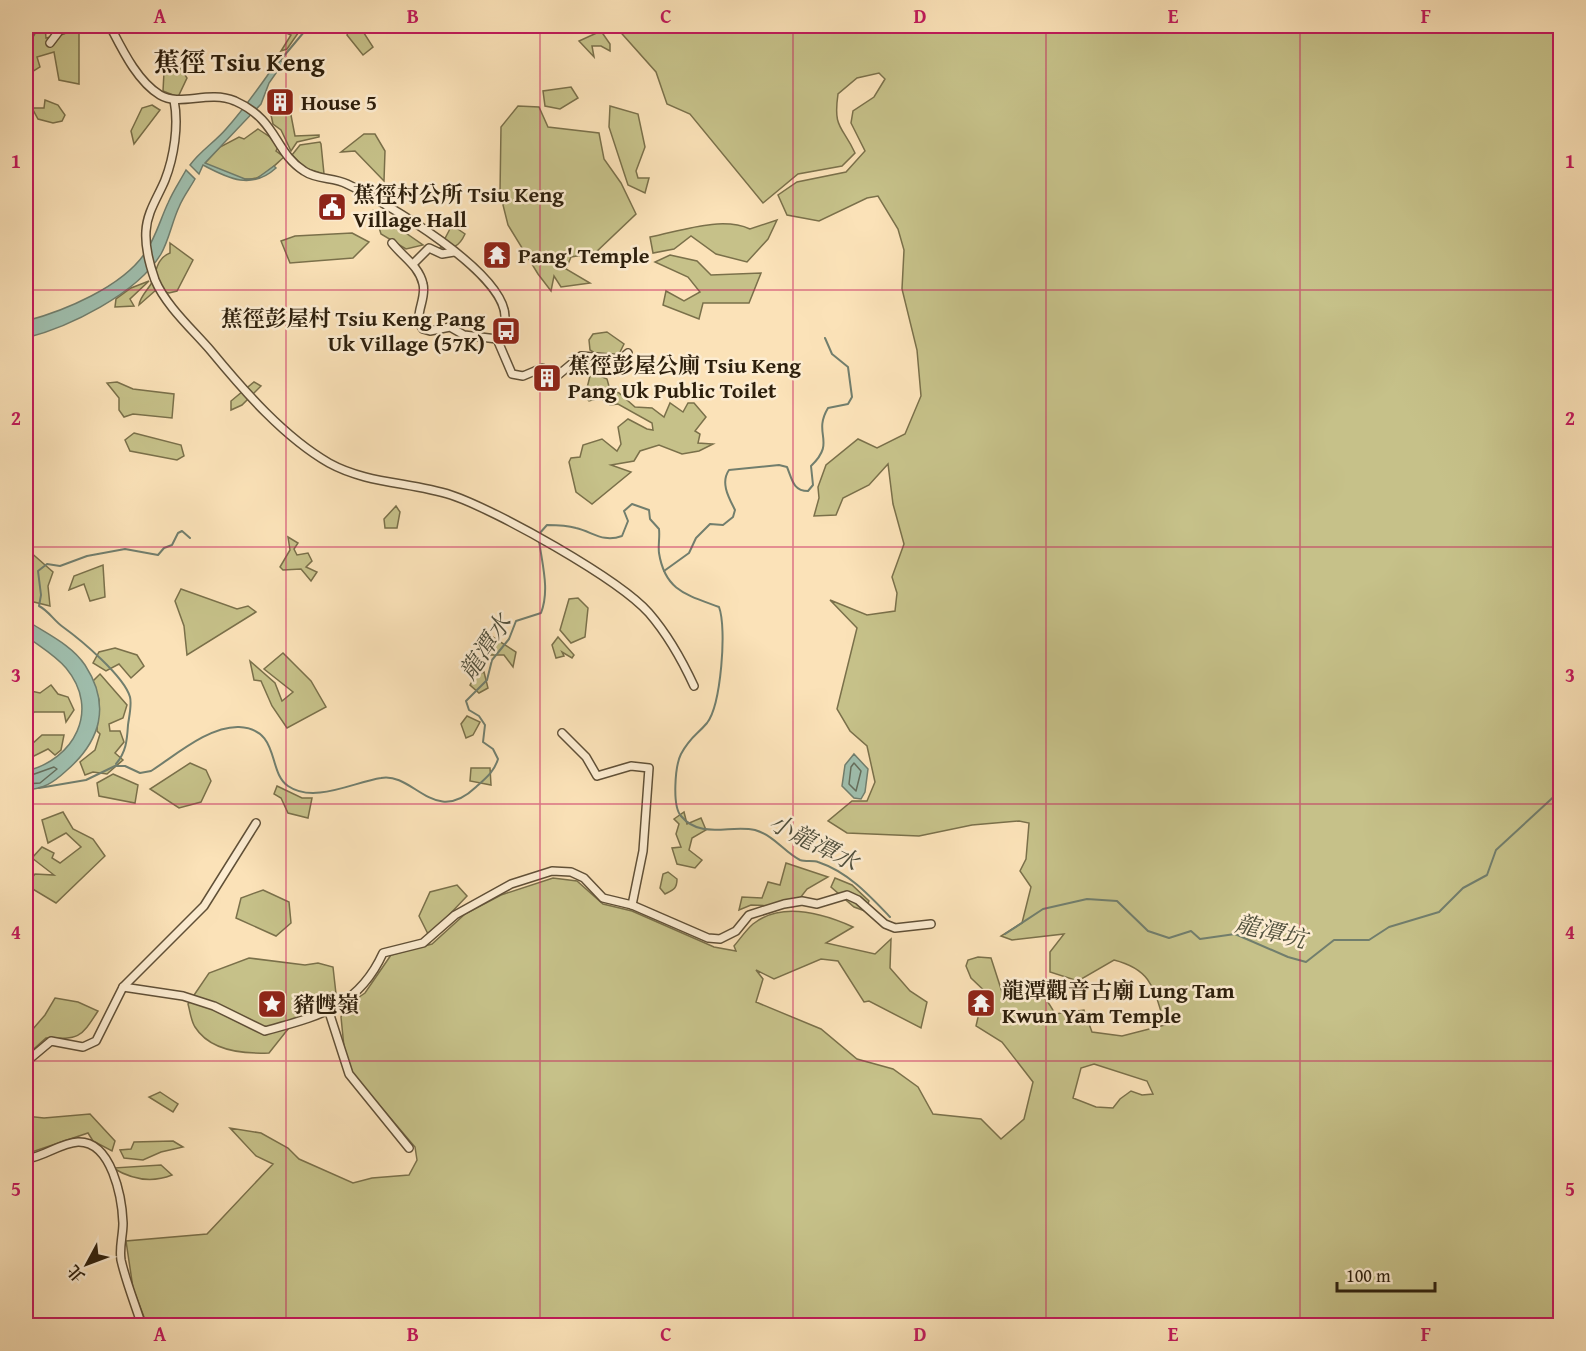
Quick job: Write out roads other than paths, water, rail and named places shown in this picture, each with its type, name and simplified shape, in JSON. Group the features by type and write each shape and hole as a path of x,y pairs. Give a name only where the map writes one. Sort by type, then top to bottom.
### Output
{"street":[{"path":"50,43 63,26"},
{"path":"110,26 146,82 161,96 174,100 212,96 242,105 266,122 293,162 304,171 347,184 408,219 476,268 496,292 503,309 504,324 497,339 512,374 518,377 543,368 557,376 581,356 619,359 628,353"},
{"path":"174,100 176,119 171,164 150,210 146,243 156,281 181,316 257,402 304,446 330,463 364,478 451,495 530,534 611,583 648,612 684,664 694,686"},
{"path":"392,243 402,256 413,264 423,284 425,293 418,318 423,329 430,331 450,327 464,335 497,339"},
{"path":"413,264 429,248 442,254 454,252"},
{"path":"562,733 586,757 597,776 631,766 650,768 643,850 632,905"},
{"path":"26,1062 51,1041 83,1047 92,1045 99,1037 123,987 204,906 256,823"},
{"path":"123,987 183,996 213,1006 265,1031 329,1012 366,984 382,953 423,943 455,915 511,884 552,871 571,872 584,878 603,898 632,905 708,938 720,939 735,931 749,915 784,904 802,901 818,904 847,895 858,900 885,924 896,928 931,924"},
{"path":"329,1012 349,1074 409,1148"},
{"path":"26,1159 37,1158 75,1142 92,1145 100,1151 112,1172 121,1208 121,1258 142,1326"}],"water":[{"path":"279,59 283,63 269,83 261,104 205,163 245,179 256,179 274,166 276,168 258,179 249,180 231,178 203,165 199,174 190,165 233,121"},
{"path":"186,170 195,179 181,203 164,249 150,269 101,307 62,326 26,338 26,321 91,296 122,277 135,265 152,241 170,199"},
{"path":"26,620 73,651 85,665 98,694 100,708 94,735 78,759 52,782 43,787 26,790 26,771 43,765 69,745 77,731 81,716 81,700 76,684 62,663 26,636"},
{"path":"854,754 868,769 865,792 861,799 854,798 842,786 845,765"}],"waterway":[{"path":"278,63 309,26"},
{"path":"664,571 689,553 696,538 710,524 723,525 733,517 735,510 725,485 729,470 779,465 787,467 794,484 799,489 808,491 813,485 811,466 819,457 824,444 822,425 824,417 828,408 848,404 852,397 848,367 832,354 825,338"},
{"name":"小龍潭水","path":"539,534 547,525 557,525 569,526 604,538 615,538 622,536 628,521 624,511 632,504 649,510 650,519 659,529 659,553 666,576 679,590 719,607 721,617 721,666 716,700 707,723 681,754 675,786 678,811 689,823 698,827 716,830 755,830 774,840 800,860 829,866 857,885 890,917"},
{"path":"116,764 124,751 131,707 130,697 120,679 101,659 39,606 41,595 38,571 47,564 60,566 87,556 125,549 158,555 164,548 172,545 178,533 182,531 190,538"},
{"name":"龍潭水","path":"39,788 86,780 115,766 125,766 140,773 151,771 205,736 216,731 239,727 261,735 267,743 282,780 298,791 322,792 370,780 393,778 436,800 448,802 461,798 489,774 498,759 493,749 483,742 485,725 479,716 469,710 466,701 487,680 492,660 509,639 516,621 541,613 545,586 539,540"},
{"name":"龍潭坑","path":"1005,934 1043,909 1087,899 1117,901 1148,931 1169,938 1191,931 1200,939 1235,934 1288,957 1306,962 1334,940 1369,940 1389,927 1439,912 1463,888 1487,875 1496,850 1560,791"}],"place":[{"name":"House 5","path":"280,102"},
{"name":"蕉徑村公所 Tsiu Keng Village Hall","path":"332,207"},
{"name":"Pang' Temple","path":"497,255"},
{"name":"蕉徑彭屋村 Tsiu Keng Pang Uk Village (57K)","path":"506,331"},
{"name":"蕉徑彭屋公廁 Tsiu Keng Pang Uk Public Toilet","path":"547,378"},
{"name":"龍潭觀音古廟 Lung Tam Kwun Yam Temple","path":"981,1003"},
{"name":"豬乸嶺","path":"272,1004"}],"district":[{"name":"蕉徑 Tsiu Keng","path":"239,61"}]}
